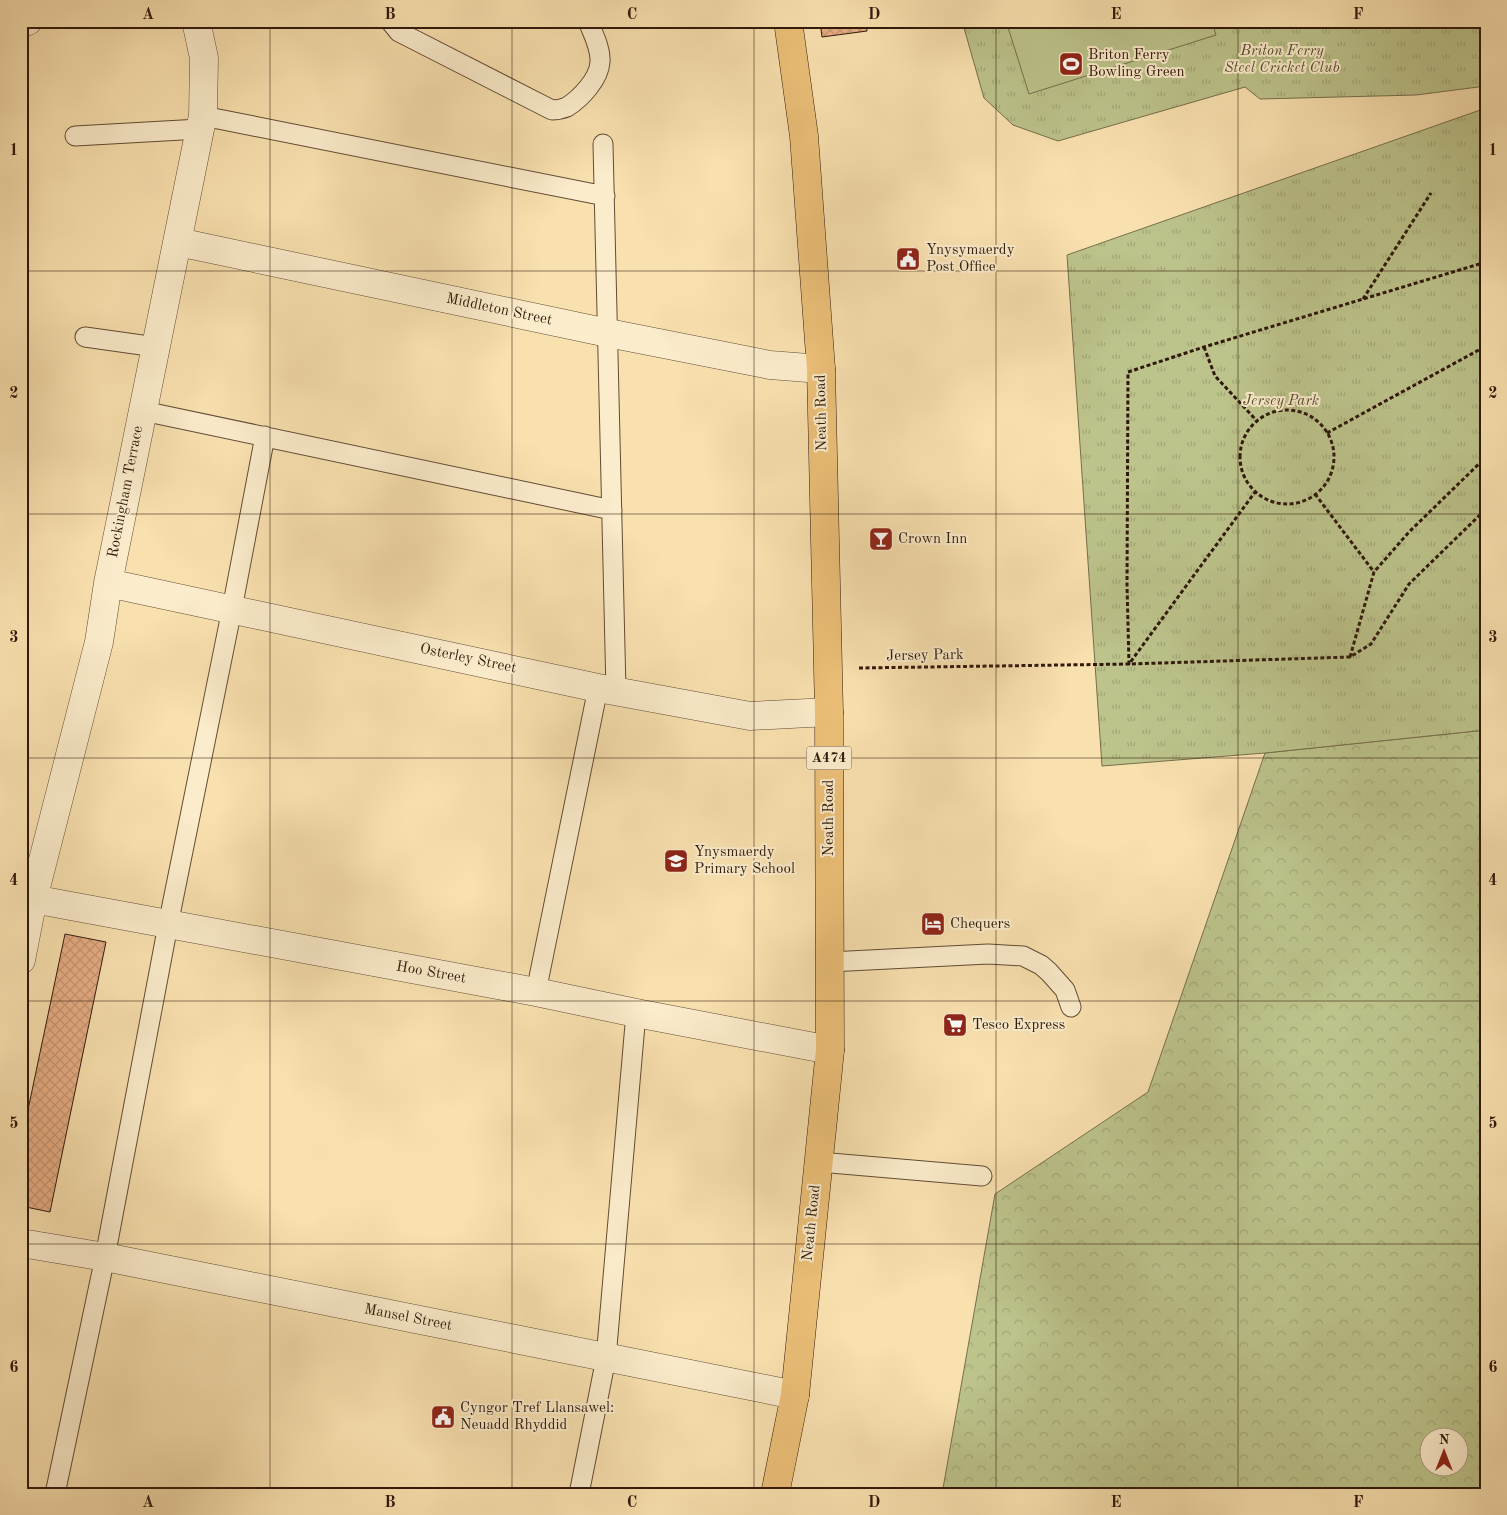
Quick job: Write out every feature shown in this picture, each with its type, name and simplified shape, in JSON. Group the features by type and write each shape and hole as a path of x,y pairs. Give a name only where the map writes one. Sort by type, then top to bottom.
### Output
{"main road":[{"name":"Neath Road","path":"775,1494 795,1395 830,1050 829,712 821,369 804,136 788,21"}],"street":[{"path":"21,23 28,21"},
{"name":"Rockingham Terrace","path":"21,960 32,899 99,642 108,583 201,122 204,58 196,21"},
{"name":"Middleton Street","path":"178,242 608,333 770,365 821,369"},
{"name":"Osterley Street","path":"108,583 607,689 750,716 829,712"},
{"name":"Hoo Street","path":"32,899 536,992 830,1050"},
{"name":"Mansel Street","path":"21,1243 105,1257 795,1395"}],"lane":[{"path":"390,21 399,32 552,110 565,108 580,97 598,72 600,60 596,40 588,21"},
{"path":"75,136 201,122 605,196"},
{"path":"536,992 607,689 612,510 604,144"},
{"path":"85,337 156,347"},
{"path":"142,411 612,510"},
{"path":"55,1494 105,1257 168,925 265,436"},
{"path":"829,962 988,954 1023,956 1041,965 1049,972 1065,990 1071,1008"},
{"path":"579,1494 606,1358 636,1013"},
{"path":"818,1162 982,1176"}],"path":[{"path":"1363,299 1431,193"},
{"path":"1129,664 1126,585 1128,372 1204,347 1486,262"},
{"path":"1327,433 1486,346"},
{"path":"1204,347 1214,376 1257,421"},
{"path":"1287,410 1303,413 1317,421 1327,433 1333,447 1334,462 1330,476 1322,488 1311,498 1297,503 1282,504 1268,500 1255,492 1245,479 1240,464 1240,448 1246,433 1257,421 1271,413 1287,410"},
{"path":"1350,657 1374,572 1409,532 1486,457"},
{"path":"1129,664 1255,492"},
{"path":"1315,494 1374,572"},
{"path":"1350,657 1371,644 1409,584 1486,509"},
{"name":"Jersey Park","path":"828,669 1129,664 1350,657"}],"green space":[{"name":"Briton Ferry Steel Cricket Club","path":"962,21 1486,21 1486,86 1416,95 1260,99 1245,87 1058,141 1013,125 984,98"},
{"name":"Briton Ferry Bowling Green","path":"1006,21 1212,21 1216,35 1029,94"},
{"name":"Jersey Park","path":"1486,108 1486,730 1265,753 1102,766 1067,255"},
{"path":"1486,730 1486,1494 942,1494 995,1194 1148,1092 1265,753"}],"building":[{"path":"820,21 866,21 867,31 822,37"},
{"path":"65,934 106,942 50,1212 21,1206 21,1143"}],"place":[{"name":"Briton Ferry Bowling Green","path":"1071,64"},
{"name":"Ynysymaerdy Post Office","path":"908,259"},
{"name":"Crown Inn","path":"881,539"},
{"name":"Ynysmaerdy Primary School","path":"676,861"},
{"name":"Chequers","path":"933,924"},
{"name":"Tesco Express","path":"955,1025"},
{"name":"Cyngor Tref Llansawel: Neuadd Rhyddid","path":"443,1417"}]}
